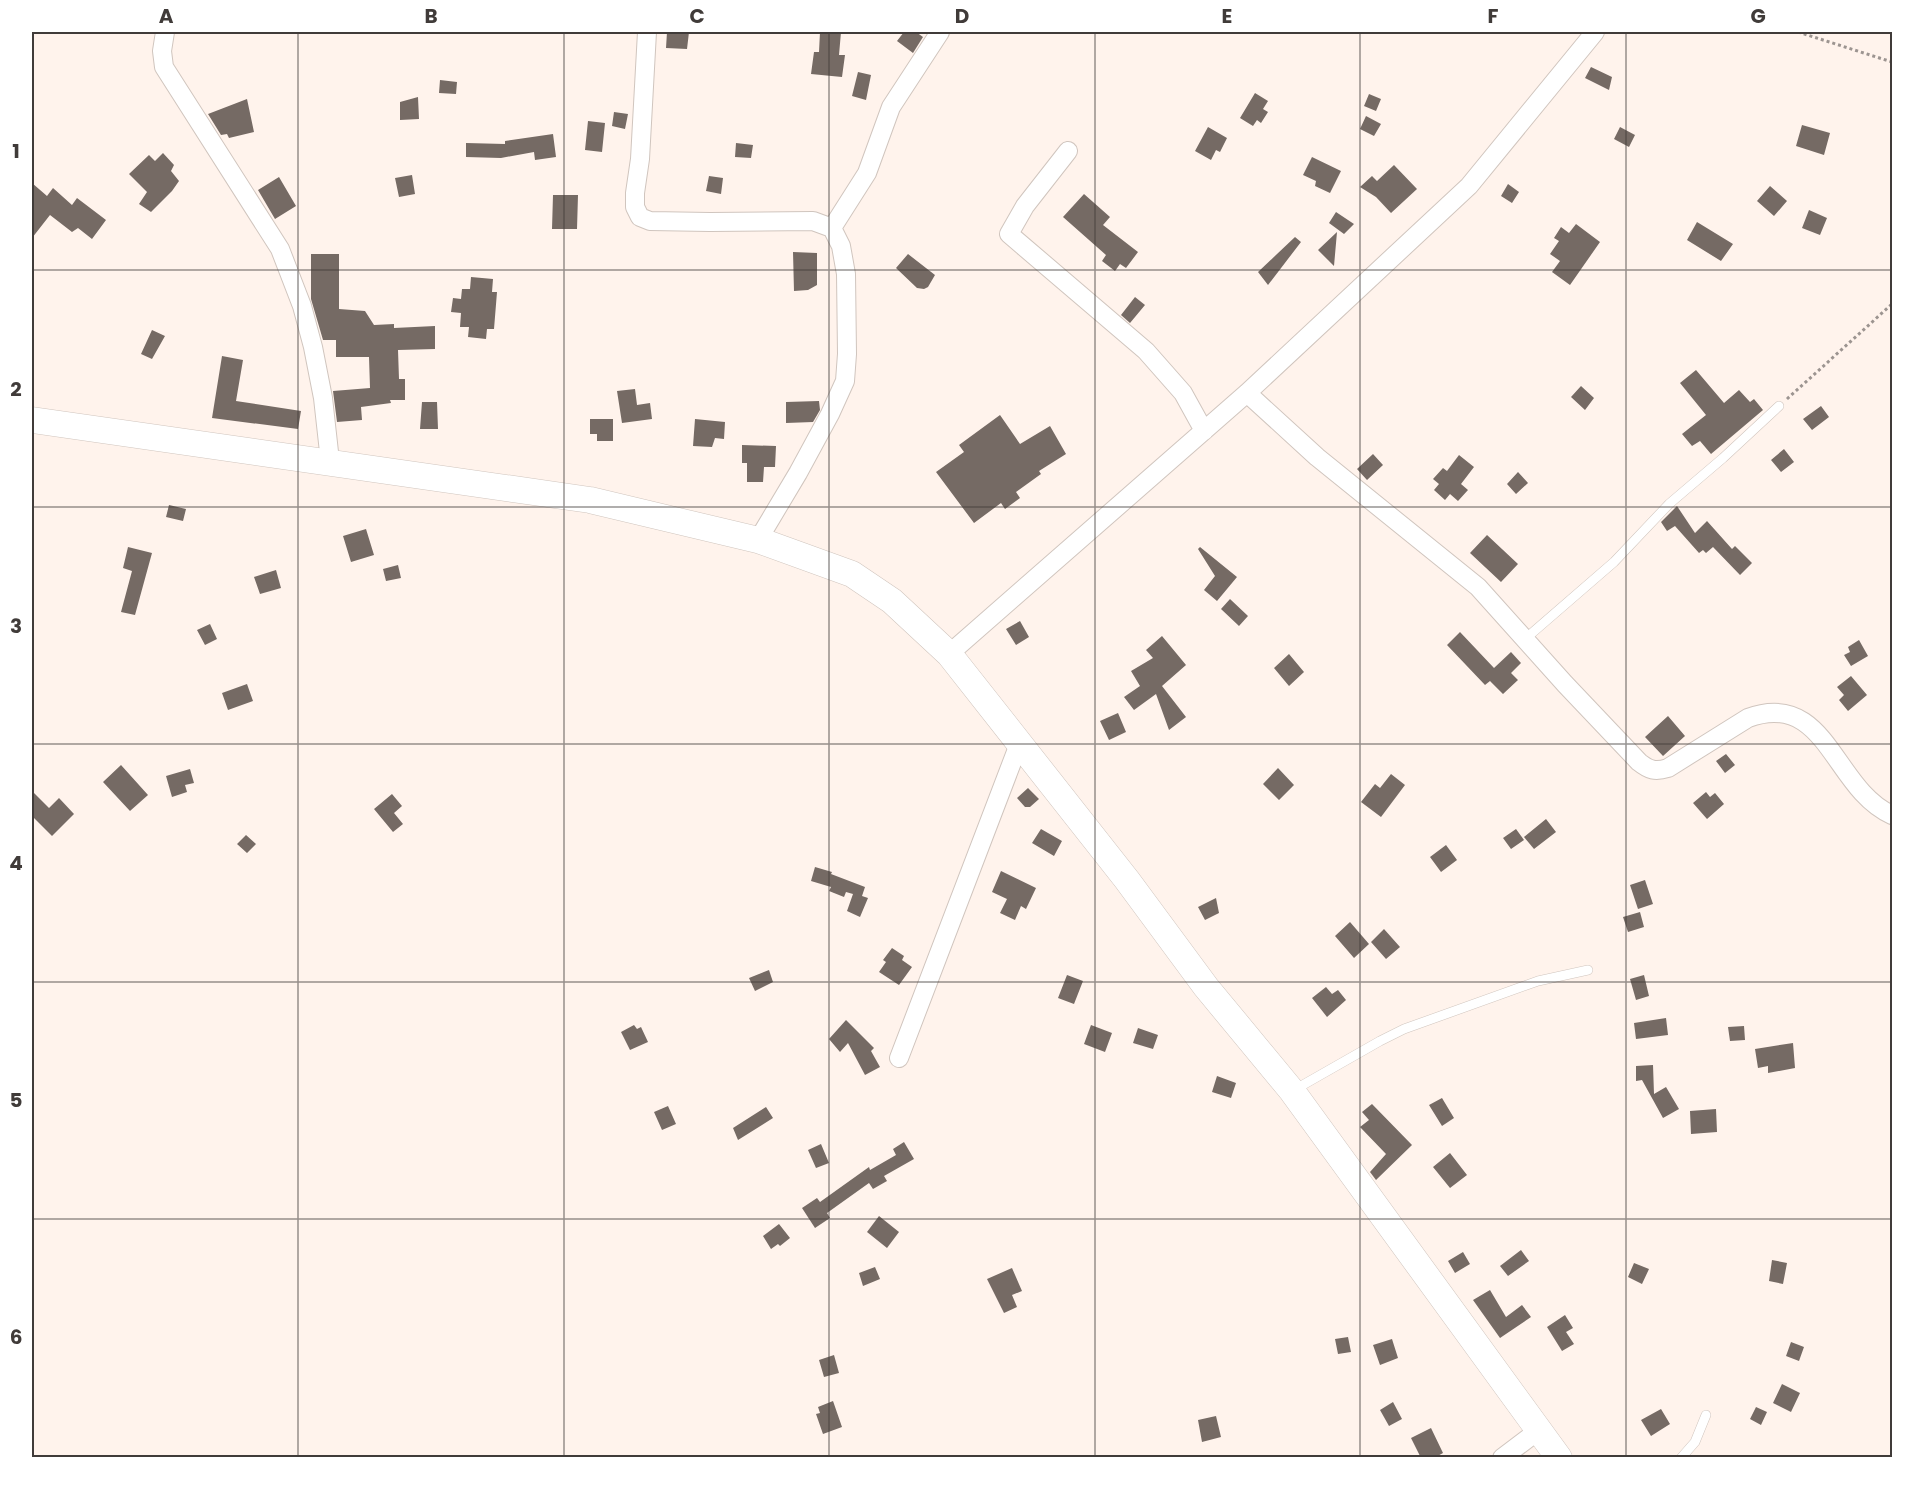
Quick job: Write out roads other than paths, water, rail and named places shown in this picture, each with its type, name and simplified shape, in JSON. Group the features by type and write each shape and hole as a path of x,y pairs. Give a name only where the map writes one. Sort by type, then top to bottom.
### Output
{"street":[{"path":"165,32 162,51 164,67 280,249 302,306 323,398 330,461"},
{"path":"647,32 640,159 635,193 635,207 640,217 650,221 813,220 832,228 841,246 846,274 845,381 825,424 758,540"},
{"path":"832,228 867,173 891,107 940,32"},
{"path":"949,654 1247,393 1469,186 1594,32"},
{"path":"1068,151 1025,206 1009,234 1146,351 1183,393 1204,431"},
{"path":"1247,393 1317,457 1478,587 1639,762 1648,768 1657,771 1668,768 1748,718 1762,712 1785,712 1801,719 1819,736 1861,792 1872,803 1893,815"},
{"path":"32,420 590,500 758,540 852,573 892,601 949,654 1127,880 1206,987 1292,1091 1558,1458"},
{"path":"898,1058 1019,744"},
{"path":"1502,1458 1539,1430"}],"lane":[{"path":"1525,639 1614,562 1669,504 1779,406"},
{"path":"1292,1091 1404,1029 1538,981 1588,970"},
{"path":"1681,1458 1695,1442 1706,1416"}]}
